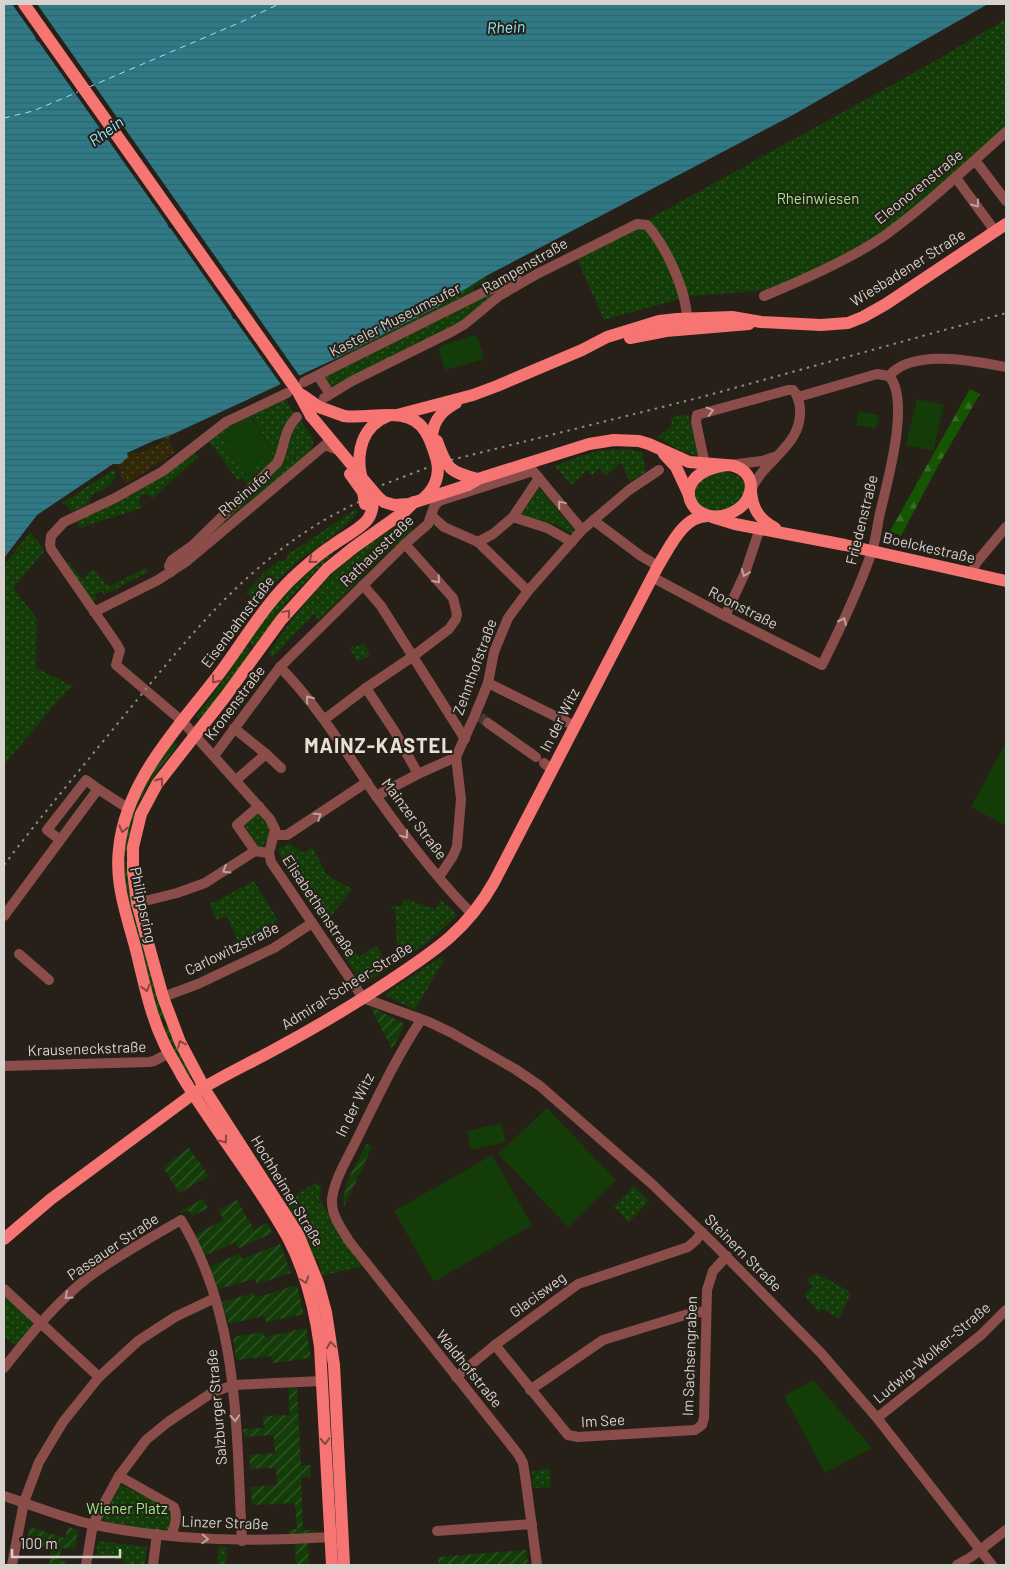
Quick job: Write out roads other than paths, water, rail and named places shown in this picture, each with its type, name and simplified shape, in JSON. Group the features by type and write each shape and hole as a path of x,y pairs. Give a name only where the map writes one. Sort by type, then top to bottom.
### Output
{"main road":[{"path":"24,4 297,389 324,439 357,472"},
{"name":"Wiesbadener Straße","path":"761,322 830,326 854,321 886,304 1001,228"},
{"path":"196,735 257,651 296,602 327,569 353,548 377,523 431,491 436,482 438,471 433,443 437,418 448,407 582,350 607,337 659,321 732,317 761,322"},
{"path":"582,350 643,335 702,328 743,326 761,322"},
{"path":"297,389 319,407 344,416 366,417 393,415 473,395"},
{"path":"366,417 419,401 473,395"},
{"path":"357,472 359,452 364,437 375,424 393,415 407,417 420,424 450,469 462,476 478,479"},
{"path":"324,439 338,450 357,472 372,498 389,504 408,505 468,485 478,479"},
{"path":"437,461 446,472 454,477 464,480 478,479 589,444 614,440 638,441 689,462 736,466 744,470 750,480 754,507 758,515 769,525 784,533"},
{"path":"660,450 676,468 695,508 711,516 722,516 739,509 746,501 751,490"},
{"path":"689,495 692,482 699,474 727,465"},
{"name":"In der Witz","path":"681,530 689,495"},
{"name":"Eisenbahnstraße","path":"182,721 223,669 270,602 284,586 314,559 368,520 373,508 372,498"},
{"name":"Boelckestraße","path":"711,516 728,522 845,545 1006,581"},
{"name":"In der Witz","path":"470,919 494,882 544,764 575,726 655,571 681,530 695,519 711,516"},
{"name":"Philippsring","path":"182,721 142,780 129,809 122,833 118,861 122,898 156,1024 169,1053 200,1094"},
{"name":"Philippsring","path":"196,735 157,784 148,799 137,825 132,860 137,903 163,997 200,1094"},
{"path":"118,861 128,858 132,860"},
{"name":"Admiral-Scheer-Straße","path":"4,1239 49,1201 150,1128 239,1069 363,998 434,951 470,919"},
{"path":"156,1024 166,1023 170,1019"},
{"name":"Hochheimer Straße","path":"200,1094 288,1238 320,1313 328,1365 337,1535 332,1565"},
{"name":"Hochheimer Straße","path":"328,1365 322,1381 337,1535 344,1565"}],"street":[{"name":"Eleonorenstraße","path":"764,296 844,258 885,235 956,178 1006,132"},
{"path":"975,160 1006,201"},
{"path":"956,178 1001,228"},
{"name":"Rampenstraße","path":"318,376 327,396 352,380 453,331 465,324 499,296 537,274 637,224 645,223 654,232 680,281 686,301 688,318"},
{"name":"Kasteler Museumsufer","path":"94,612 51,550 50,538 64,522 133,488 163,470 226,422 297,389 318,376 486,291 527,274 537,274"},
{"path":"666,332 688,318 702,328"},
{"path":"798,397 878,374 890,376 899,366 937,358 958,359 1006,367"},
{"name":"Friedenstraße","path":"822,665 844,620 872,551 896,438 897,391 890,376"},
{"path":"708,465 704,460 696,422 697,415 788,390 795,391 798,397 800,412 798,428 793,439 760,475 751,490"},
{"name":"Rheinufer","path":"171,572 169,566 172,560 193,546 277,463 282,455 288,429 297,417"},
{"name":"Rheinufer","path":"94,612 171,572 187,561 324,439"},
{"path":"727,465 762,461 780,454"},
{"name":"Zehnthofstraße","path":"456,757 465,739 481,719 494,652 503,629 528,591 582,530 629,490 659,470"},
{"path":"477,542 493,534 513,517 536,474 582,530"},
{"name":"Rathausstraße","path":"280,667 405,544 428,524 434,507 440,501 536,474"},
{"path":"432,516 444,527 477,542 528,591"},
{"path":"513,517 547,528 572,542"},
{"name":"Roonstraße","path":"593,520 641,556 655,571 725,616 822,665"},
{"path":"972,574 976,563 1006,527"},
{"path":"725,616 745,573 760,528"},
{"path":"325,720 366,688 449,629 456,619 457,609 453,598 405,544"},
{"path":"363,585 381,606 465,739"},
{"path":"94,612 120,650 116,665 196,735 274,824 275,835 269,853 255,851 205,883 177,894 137,903"},
{"name":"Mainzer Straße","path":"280,667 298,685 325,720 376,796 470,919"},
{"name":"Kronenstraße","path":"214,756 280,667"},
{"path":"488,683 575,726"},
{"path":"366,688 395,732 418,774"},
{"path":"481,719 544,764"},
{"path":"234,728 281,768"},
{"path":"236,780 266,754"},
{"path":"376,796 456,757 461,799 457,846 439,878"},
{"path":"59,839 47,830 86,780 129,809"},
{"path":"275,835 287,836 367,782"},
{"path":"4,916 59,839 98,789"},
{"path":"255,851 237,825 259,806"},
{"name":"Elisabethenstraße","path":"269,853 272,862 363,998"},
{"name":"Carlowitzstraße","path":"163,997 198,984 274,948 312,923"},
{"path":"19,954 48,980"},
{"path":"363,998 421,1020"},
{"name":"In der Witz","path":"332,1210 334,1188 351,1151 389,1073 421,1020"},
{"name":"Steinern Straße","path":"421,1020 436,1025 478,1047 540,1086 646,1178 727,1256 809,1340 877,1418 992,1565"},
{"name":"Krauseneckstraße","path":"4,1066 149,1062 169,1053"},
{"name":"Waldhofstraße","path":"332,1210 349,1241 520,1459 525,1475 537,1565"},
{"name":"Salzburger Straße","path":"181,1220 203,1265 215,1298 227,1341 234,1385 242,1541"},
{"name":"Passauer Straße","path":"4,1368 58,1304 90,1276 181,1220"},
{"name":"Glacisweg","path":"456,1377 495,1345 578,1284 688,1247 702,1232"},
{"name":"Im Sachsengraben","path":"695,1430 702,1425 704,1418 707,1290 710,1278 727,1256"},
{"path":"4,1289 98,1377"},
{"path":"12,1565 24,1502 39,1462 63,1422 98,1377 138,1341 175,1317 215,1298"},
{"name":"Ludwig-Wolker-Straße","path":"877,1418 981,1335 1006,1310"},
{"path":"530,1390 603,1340 688,1314 706,1311"},
{"name":"Im See","path":"495,1345 565,1433 573,1437 695,1430"},
{"path":"86,1565 93,1524 119,1476 146,1440 168,1422 214,1392 234,1385 322,1381"},
{"path":"119,1476 176,1509 173,1530 170,1536"},
{"name":"Linzer Straße","path":"4,1496 93,1524 170,1536 242,1541 337,1535"},
{"path":"438,1531 532,1524"},
{"path":"957,1565 981,1550 1006,1530"},
{"path":"153,1565 157,1534"}],"water":[{"name":"Rhein","path":"4,4 988,4 791,116 486,276 437,307 333,360 171,435 127,453 128,457 120,464 113,464 37,515 4,558","holes":["52,26 53,31 39,42 35,36","114,116 118,119 118,121 103,132 100,131 99,127","184,212 187,216 171,228 169,228 167,223","248,303 251,307 235,319 233,319 231,313"]}],"tunnel":[{"path":"480,717 488,723"}],"railway":[{"path":"451,460 698,398 1006,313"},
{"path":"382,485 429,467"},
{"path":"4,865 174,655 229,596 258,568 289,543 323,521 359,502"}],"district":[{"name":"MAINZ-KASTEL","path":"379,746"}],"park label":[{"name":"Rheinwiesen","path":"818,199"},
{"name":"Wiener Platz","path":"127,1509"}]}
